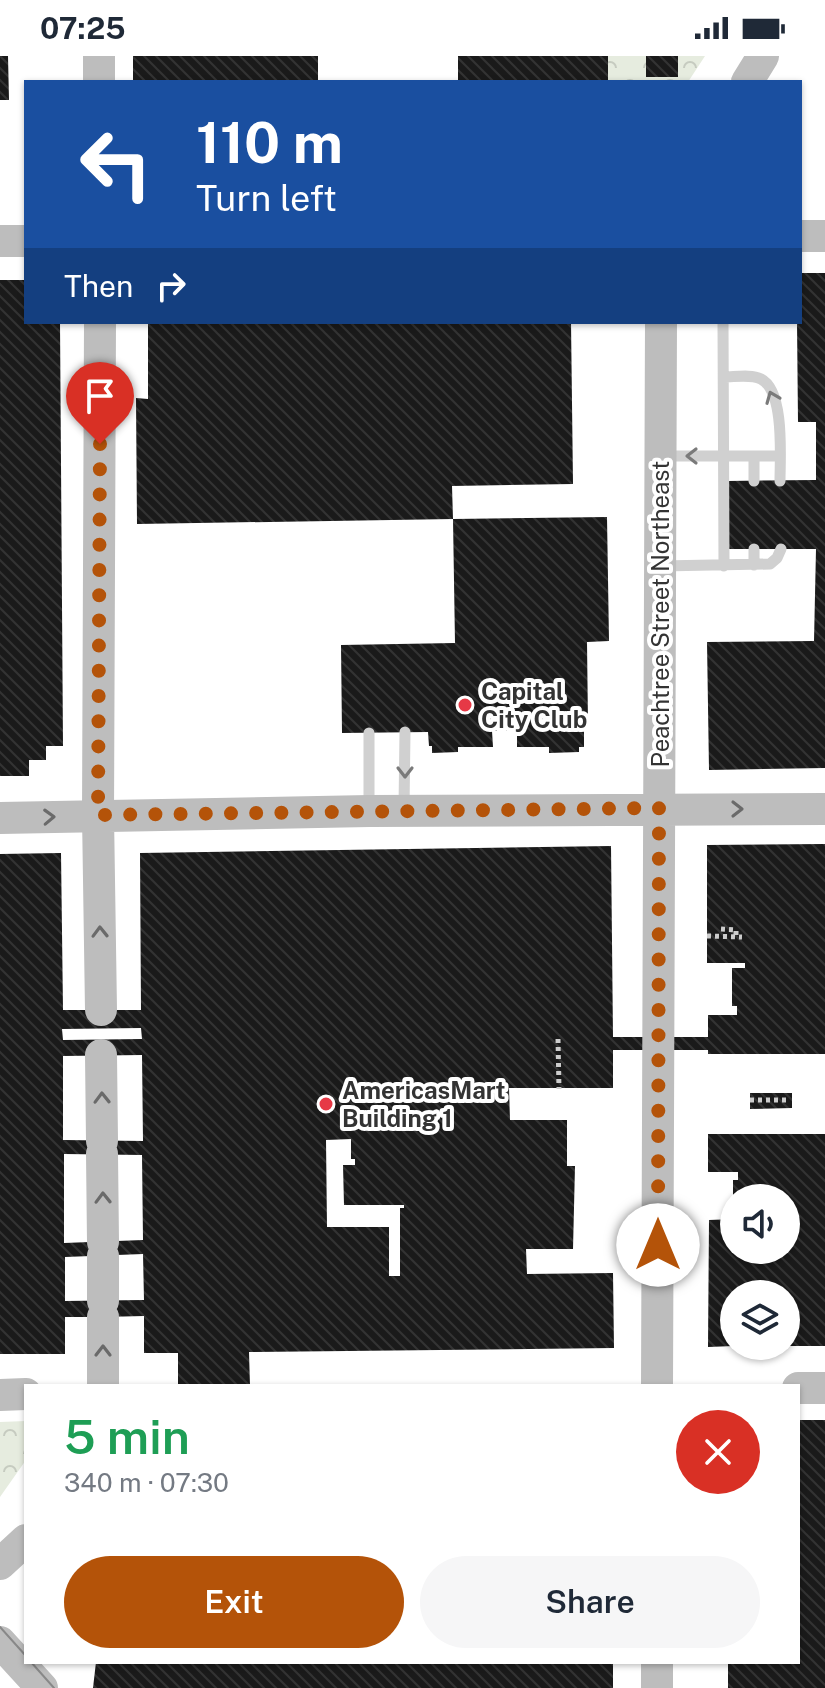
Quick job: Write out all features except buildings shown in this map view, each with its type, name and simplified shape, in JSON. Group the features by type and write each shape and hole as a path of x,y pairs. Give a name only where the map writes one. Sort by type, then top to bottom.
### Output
{"street":[{"path":"99,56 99,80"},
{"path":"748,80 763,56"},
{"path":"802,236 825,236"},
{"path":"0,241 24,241"},
{"path":"100,324 98,815 103,1384"},
{"name":"Peachtree Street Northeast","path":"657,1384 661,324"},
{"path":"0,818 369,811 825,809"},
{"path":"800,1388 825,1388"},
{"path":"0,1395 24,1394"},
{"path":"0,1564 24,1542"},
{"path":"0,1642 42,1688"},
{"path":"657,1664 657,1688"}],"lane":[{"path":"723,324 724,566"},
{"path":"724,377 761,379 770,387 777,403 780,481"},
{"path":"661,456 780,456"},
{"path":"754,456 754,481"},
{"path":"754,549 754,565"},
{"path":"660,566 770,564 781,549"},
{"path":"404,811 405,732"},
{"path":"369,733 369,811"}],"path":[{"path":"707,936 739,937 736,930 721,929"},
{"path":"558,1039 559,1089"},
{"path":"750,1100 789,1100"}],"green space":[{"path":"608,56 705,56 689,80 608,80"},
{"path":"24,1421 24,1463 0,1497 0,1422"}],"tram line":[{"path":"0,1627 24,1654"},
{"path":"33,1664 54,1688"}],"place":[{"name":"Capital City Club","path":"465,705"},
{"name":"AmericasMart Building 1","path":"326,1104"}],"route":[{"path":"100,444 98,815 659,808 658,1245"}]}
